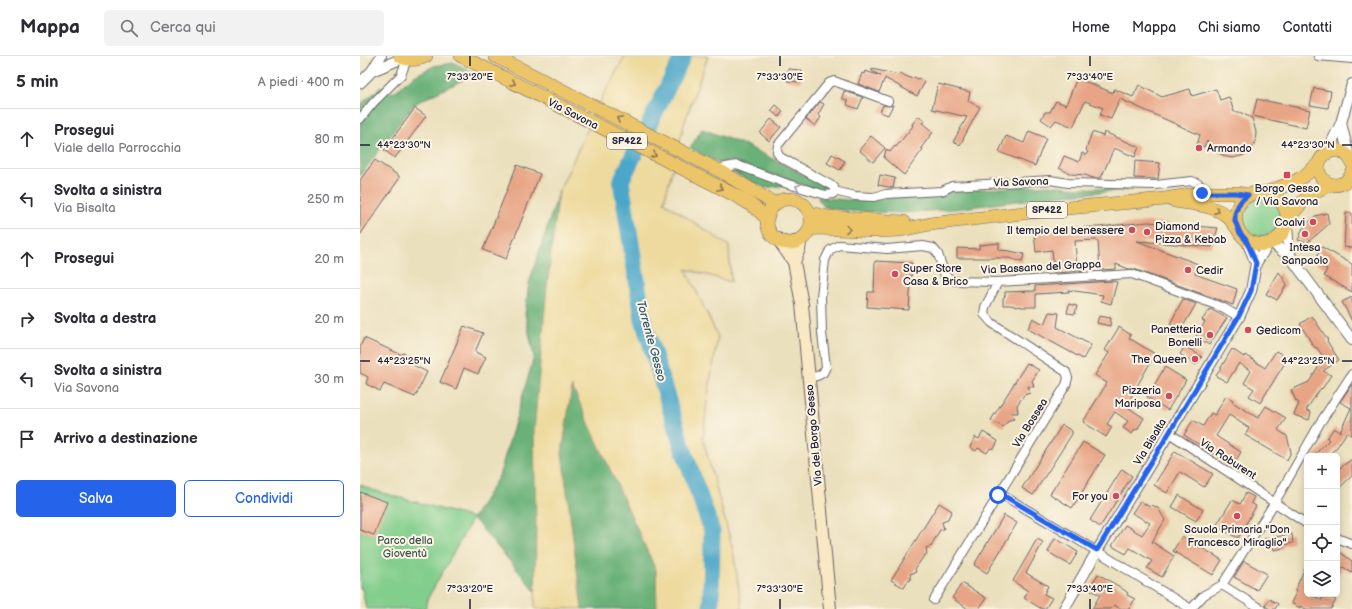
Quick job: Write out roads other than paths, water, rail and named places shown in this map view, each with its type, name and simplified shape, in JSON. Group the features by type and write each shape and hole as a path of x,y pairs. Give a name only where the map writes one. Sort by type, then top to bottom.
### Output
{"main road":[{"path":"403,58 414,60 426,56"},
{"name":"Via Savona","path":"461,56 685,171 722,188 751,205 767,219"},
{"name":"Via Savona","path":"495,56 691,156 758,192 775,204"},
{"path":"1341,184 1326,182 1319,174 1323,158 1338,150 1351,160"},
{"name":"SP422","path":"809,229 818,228 876,231 901,230 930,224 1057,209 1165,199 1202,193 1236,193 1248,195 1266,192 1294,183 1323,158"},
{"path":"1246,240 1253,243 1270,243 1281,235 1287,221 1310,194 1346,182 1352,173"},
{"path":"1266,192 1279,199 1284,204 1287,221"},
{"path":"1237,229 1235,214 1242,200 1248,195"},
{"path":"790,199 798,201 805,206 810,213 811,218 809,229 806,235 793,242 785,242 778,239 772,234 768,227 767,219 770,211 775,204 782,200 790,199"},
{"name":"SP422","path":"1165,199 1217,210 1228,217 1246,240"},
{"name":"SP422","path":"810,213 828,217 930,224"},
{"name":"Via del Borgo Gesso","path":"778,239 794,262 802,304 830,609"},
{"name":"Via del Borgo Gesso","path":"794,262 801,239"}],"street":[{"path":"360,83 372,71 381,56"},
{"path":"1318,56 1352,59"},
{"path":"360,120 373,103 401,75 403,58 372,71"},
{"name":"Via Savona","path":"834,191 834,187 780,158 777,152 778,146 829,83 834,81 888,101"},
{"path":"1323,158 1341,123 1352,84"},
{"path":"1341,123 1351,160"},
{"name":"Via Savona","path":"715,169 737,165 788,184 826,195 832,194 834,191"},
{"name":"Via Savona","path":"834,191 855,196 873,196 942,191 952,186 1050,180 1068,183 1155,184 1192,181 1199,184 1202,188 1202,193"},
{"path":"1287,221 1291,258"},
{"path":"1246,240 1256,263"},
{"path":"1270,243 1291,258 1352,340"},
{"name":"Via Bisalta","path":"1064,609 1097,550 1239,316 1251,291 1256,263 1270,243"},
{"name":"Via Bassano del Grappa","path":"809,377 823,373 826,367 822,334 821,297 825,260 830,250 839,245 887,249 923,246 933,248 938,254 945,276 955,281 998,282 1132,274 1224,308 1239,316"},
{"name":"Via Bossea","path":"934,600 1066,384 1068,378 1066,372 992,323 984,314 985,307 998,282"},
{"path":"999,493 1097,550 1191,609 1204,595 1222,585 1275,502 1320,423 1352,374"},
{"name":"Via Roburent","path":"1169,433 1304,522"},
{"path":"1340,539 1352,544"},
{"path":"1222,585 1261,609"}],"waterway":[{"name":"Torrente Gesso","path":"683,56 621,181 643,319 680,440 712,531 711,609"}],"place":[{"name":"Armando","path":"1199,148"},
{"name":"Borgo Gesso / Via Savona","path":"1287,175"},
{"name":"Coalvi","path":"1313,222"},
{"name":"Il tempio del benessere","path":"1132,230"},
{"name":"Diamond Pizza & Kebab","path":"1147,232"},
{"name":"Intesa Sanpaolo","path":"1305,234"},
{"name":"Cedir","path":"1188,270"},
{"name":"Super Store Casa & Brico","path":"895,274"},
{"name":"Gedicom","path":"1248,330"},
{"name":"Panetteria Bonelli","path":"1210,335"},
{"name":"The Queen","path":"1195,359"},
{"name":"Pizzeria Mariposa","path":"1169,396"},
{"name":"For you","path":"1116,496"},
{"name":"Scuola Primaria \"Don Francesco Miraglio\"","path":"1237,516"}],"park label":[{"name":"Parco della Gioventù","path":"405,546"}]}
